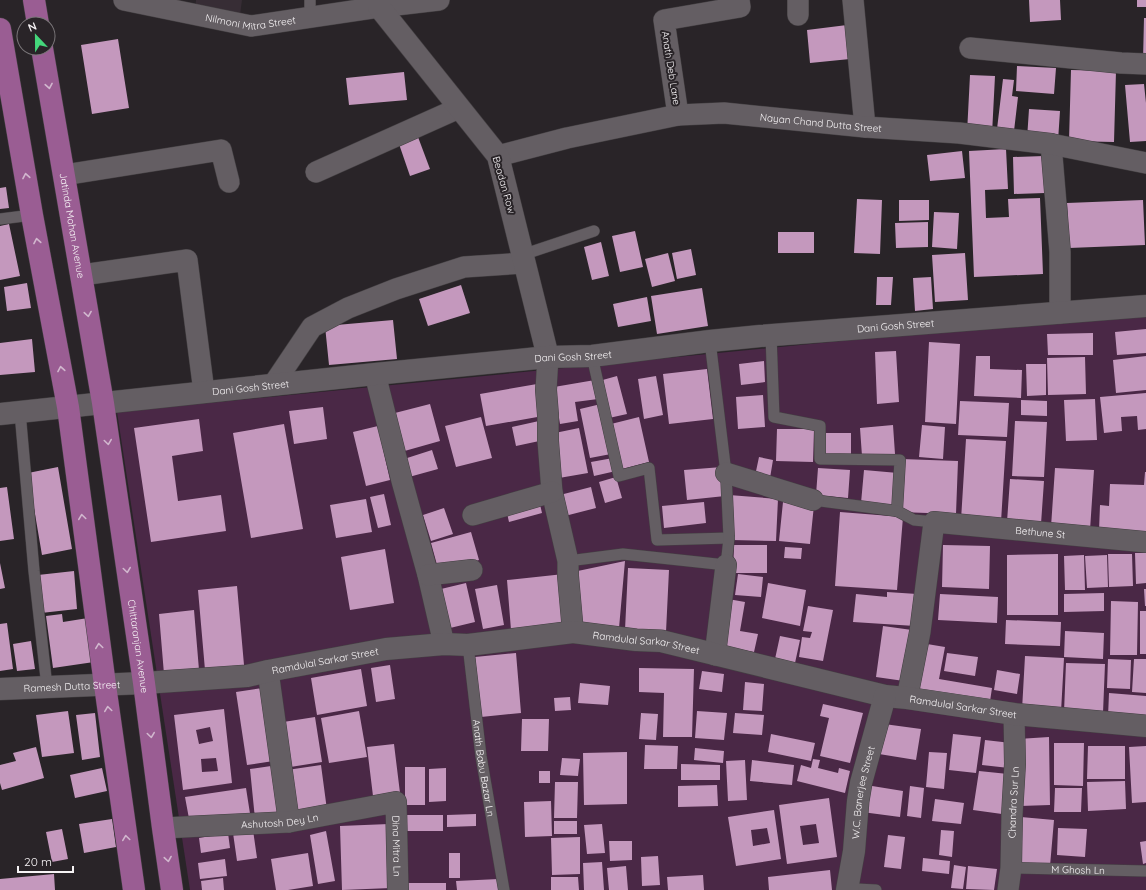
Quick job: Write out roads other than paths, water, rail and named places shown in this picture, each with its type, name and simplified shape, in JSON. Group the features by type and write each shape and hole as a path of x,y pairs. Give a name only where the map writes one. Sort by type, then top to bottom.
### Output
{"main road":[{"path":"34,0 37,16"},
{"path":"0,29 5,91 32,215 68,407 104,684 134,890"},
{"name":"Jatinda Mohan Avenue","path":"43,56 103,403"},
{"name":"Chittaranjan Avenue","path":"103,403 144,683 172,890"}],"street":[{"name":"Nilmoni Mitra Street","path":"124,0 251,26 310,9 439,0"},
{"name":"Anath Deb Lane","path":"678,115 664,20 740,6 739,0"},
{"path":"853,0 865,127"},
{"name":"Beadan Row","path":"379,3 459,108 498,156 548,357"},
{"path":"970,48 1121,63 1146,64"},
{"path":"316,172 459,108"},
{"name":"Nayan Chand Dutta Street","path":"498,156 567,138 678,115 724,113 865,127 959,133 1051,144 1146,163"},
{"path":"1051,144 1060,252 1060,313"},
{"path":"64,175 221,150 229,182"},
{"path":"273,385 312,327 348,308 396,289 464,267 523,259"},
{"path":"82,275 187,260 204,392"},
{"name":"Dani Gosh Street","path":"10,413 548,357 592,356 710,341 1146,306"},
{"path":"548,357 546,390 552,492 568,561 573,632"},
{"path":"375,374 428,575 444,644"},
{"path":"726,473 812,500"},
{"path":"473,515 552,492"},
{"path":"907,698 920,632 934,522"},
{"name":"Bethune St","path":"934,522 1146,542"},
{"path":"715,654 726,565"},
{"path":"428,575 472,570"},
{"name":"Ramdulal Sarkar Street","path":"144,683 247,676 386,650 444,644 468,645 573,632 636,640 661,641 885,696 1014,714 1146,726"},
{"path":"268,671 289,822"},
{"name":"Ramesh Dutta Street","path":"0,689 144,683"},
{"name":"W.C. Banerjee Street","path":"847,890 854,851 861,783 885,696"},
{"name":"Chandra Sur Ln","path":"1008,890 1015,764 1014,714"},
{"name":"Ashutosh Dey Ln","path":"163,828 289,822 396,802"},
{"name":"Dina Mitra Ln","path":"396,802 398,890"}],"lane":[{"path":"0,219 32,215"},
{"path":"523,259 594,231"},
{"path":"771,336 774,417 820,426 820,459 900,460 896,512"},
{"path":"568,561 623,554 726,565 729,538 726,473 710,341"},
{"path":"592,356 619,476 649,468 657,540 729,538"},
{"path":"10,413 34,571 47,686"},
{"path":"812,500 896,512 914,520 934,522"},
{"name":"Anath Babu Bazar Ln","path":"468,645 481,756 504,890"},
{"name":"M Ghosh Ln","path":"1010,868 1146,871"},
{"path":"856,890 876,890"}]}
